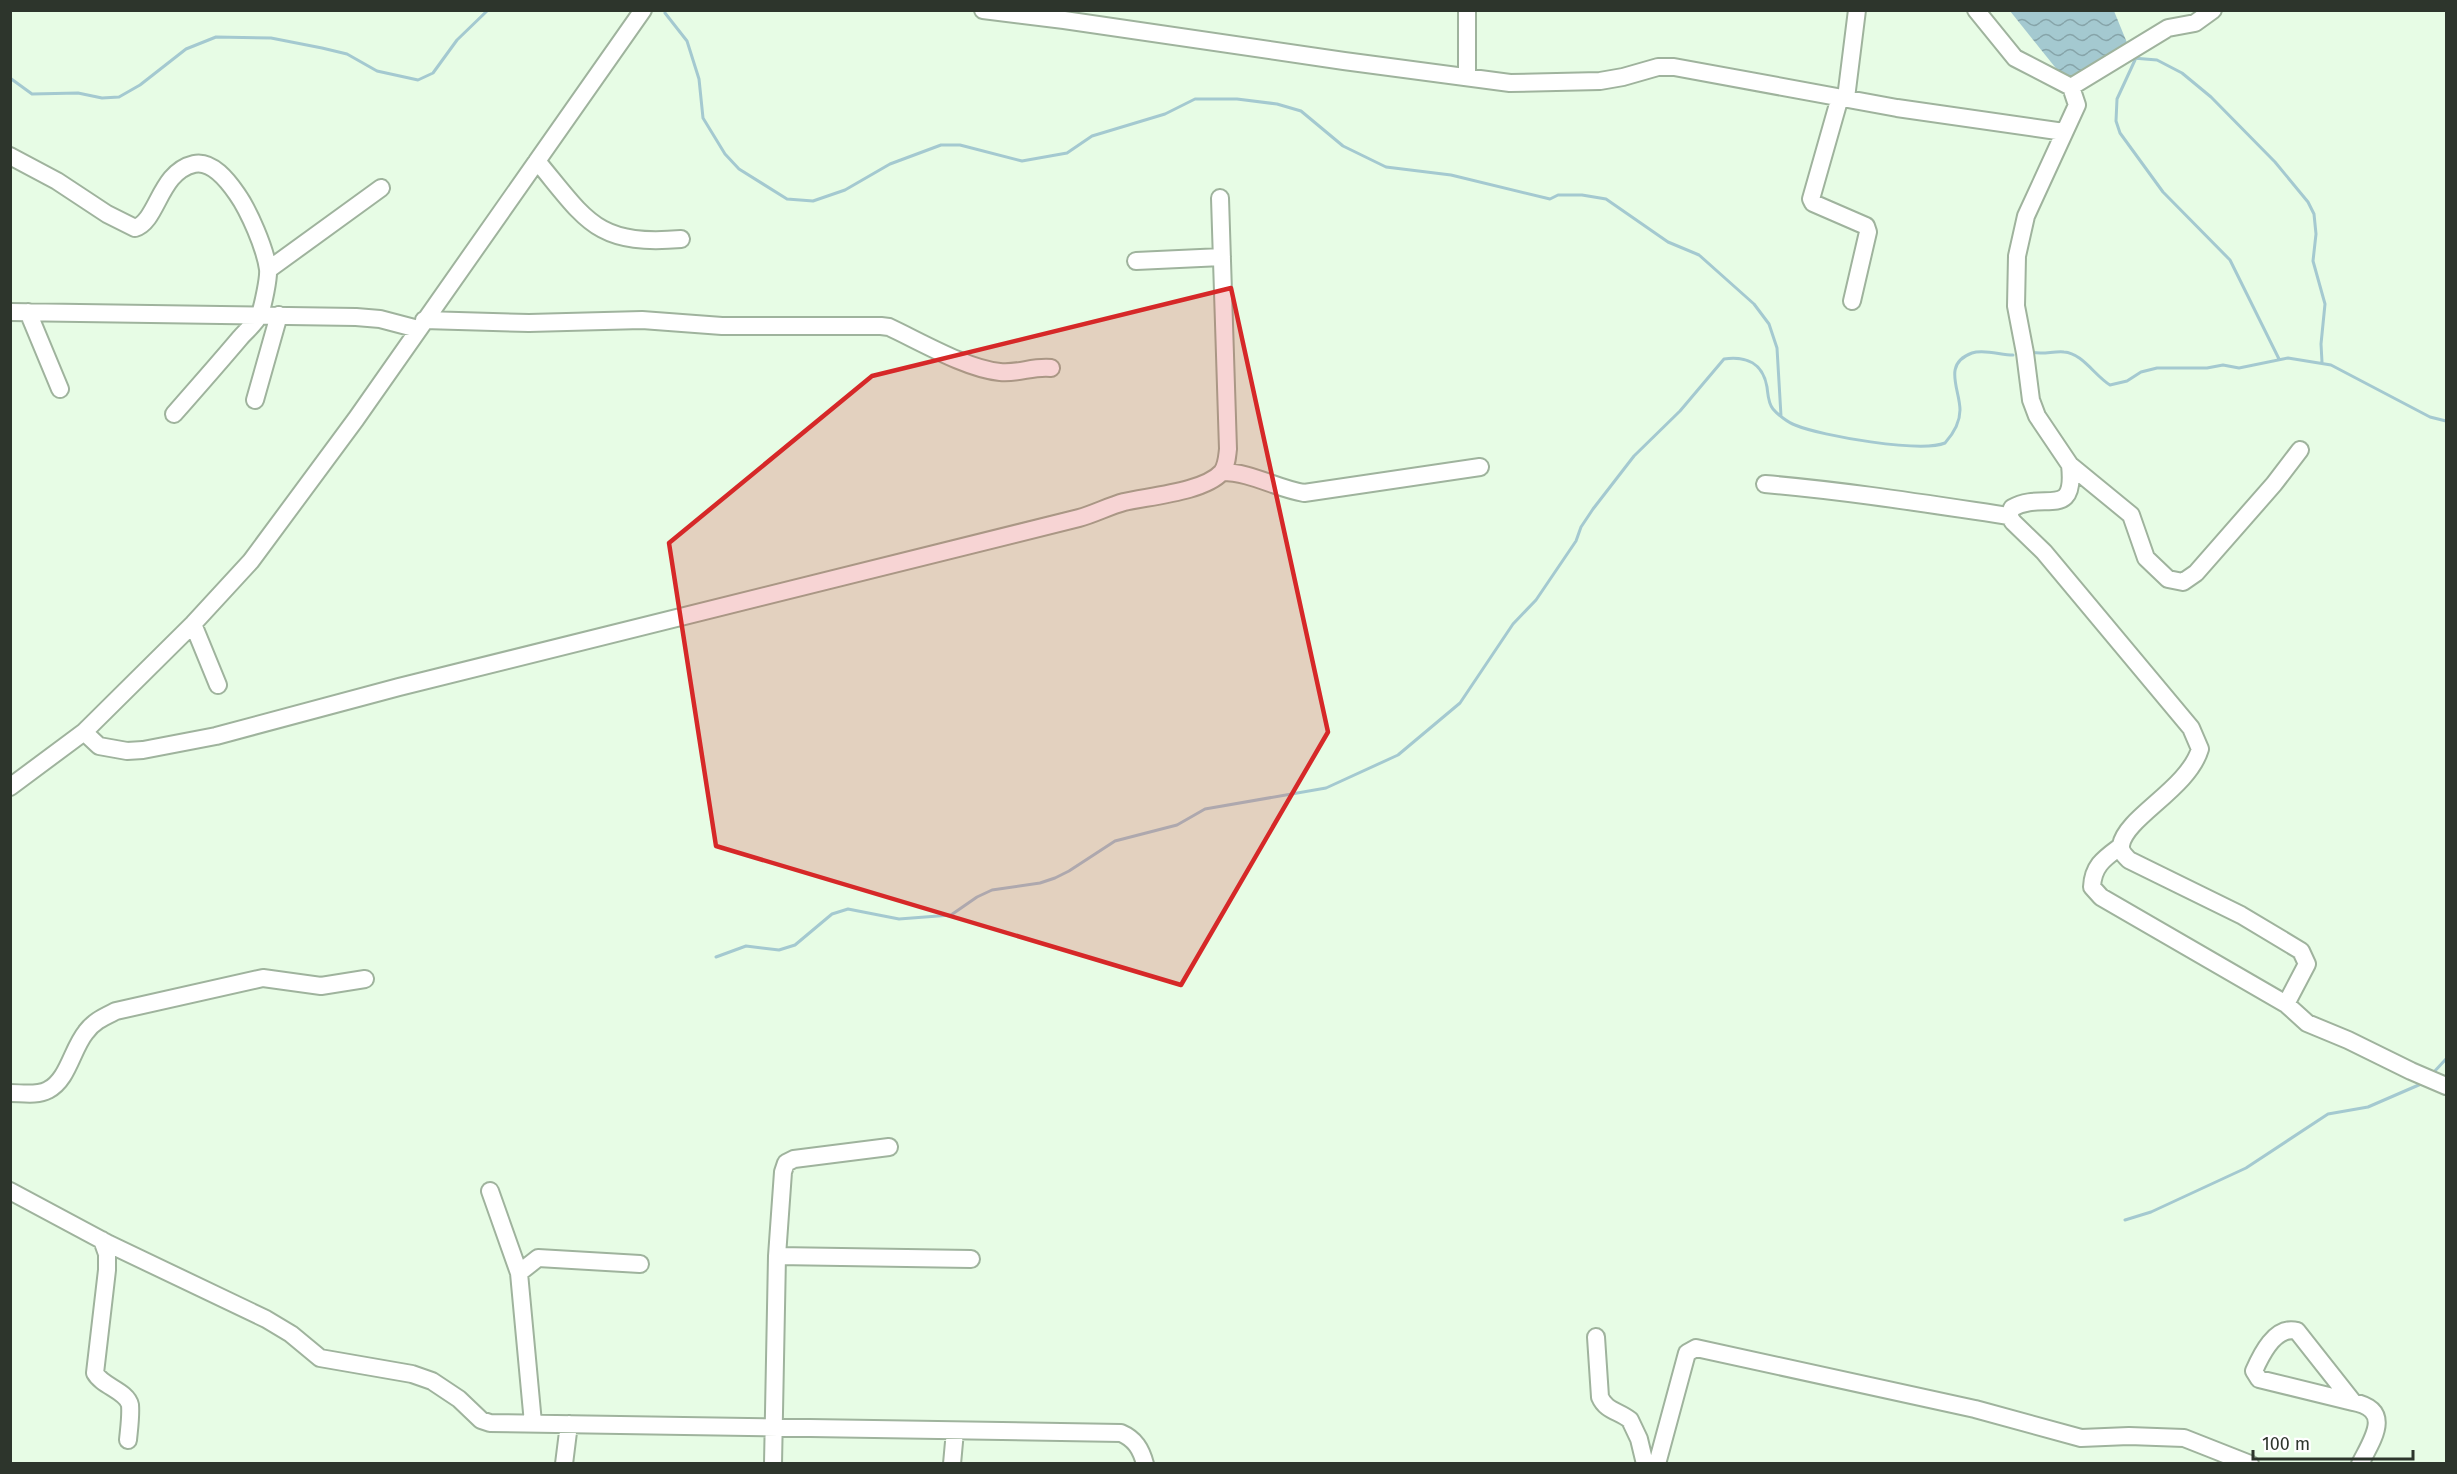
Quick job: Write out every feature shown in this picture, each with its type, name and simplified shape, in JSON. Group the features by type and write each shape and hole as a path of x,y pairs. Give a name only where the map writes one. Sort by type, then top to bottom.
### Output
{"street":[{"path":"10,788 84,732 194,624 251,561 356,419 643,10"},
{"path":"983,10 1510,83 1600,81 1658,67 1674,67 1962,119 2064,132"},
{"path":"1852,301 1868,232 1866,226 1813,203 1811,200 1843,98 1857,10"},
{"path":"1976,10 2015,58 2071,87 2077,105 2026,216 2017,256 2016,306 2031,400 2037,416 2070,465 2131,515 2146,558 2156,570 2168,579 2183,582 2203,565 2274,484 2300,450"},
{"path":"2167,10 2168,28"},
{"path":"2071,87 2168,28 2195,23 2213,10"},
{"path":"1465,11 1467,77"},
{"path":"10,156 57,181 117,220 135,228 147,220 161,190 178,172 195,164 206,165 223,177 243,202 268,270 259,316 174,414"},
{"path":"537,161 583,216 606,232 650,241 681,239"},
{"path":"268,270 381,188"},
{"path":"84,732 99,746 127,751 216,736 399,687 1079,518 1121,503 1198,486 1221,472 1227,463 1220,198"},
{"path":"1136,261 1222,258"},
{"path":"10,312 279,315 380,319 421,324 642,320 722,326 881,326 889,327 989,371 1009,373 1034,368 1051,368"},
{"path":"28,312 60,389"},
{"path":"255,400 279,315"},
{"path":"2070,465 2072,485 2070,492 2061,500 2020,503 2012,508 2010,516 2013,522 2044,552 2191,728 2199,749 2189,771 2173,789 2138,820 2124,838 2121,846 2122,853 2129,861 2241,915 2301,951 2307,964 2286,1004"},
{"path":"1221,472 1247,474 1304,493 1480,467"},
{"path":"1765,484 1837,490 1862,496 2010,516"},
{"path":"194,624 218,685"},
{"path":"2121,846 2100,862 2093,874 2092,886 2101,897 2286,1004 2307,1023 2446,1086"},
{"path":"10,1093 47,1091 57,1083 85,1033 97,1020 116,1011 263,978 321,986 365,980"},
{"path":"773,1464 777,1256 783,1172 786,1163 794,1159 890,1147"},
{"path":"10,1191 102,1240 266,1319 291,1334 320,1358 412,1374 432,1382 459,1398 481,1420 490,1423 1121,1433 1131,1438 1141,1451 1145,1464"},
{"path":"490,1191 519,1273 533,1423"},
{"path":"102,1240 107,1254 107,1270 95,1373 99,1380 128,1399 130,1406 128,1440"},
{"path":"777,1256 971,1259"},
{"path":"519,1273 538,1258 639,1264"},
{"path":"2353,1401 2297,1331 2286,1331 2268,1344 2254,1371 2259,1379 2370,1407 2377,1422 2377,1428 2360,1464"},
{"path":"1596,1337 1600,1397 1603,1404 1610,1410 1630,1420 1639,1439 1645,1464"},
{"path":"1657,1464 1687,1353 1695,1348 1975,1409 2081,1438 2129,1436 2184,1438 2250,1464"},
{"path":"564,1464 569,1424"},
{"path":"952,1464 955,1431"}],"highlighted area":[{"path":"1231,288 1328,732 1181,985 716,846 669,543 872,376"}],"water":[{"path":"2010,11 2114,11 2130,50 2071,87"}],"waterway":[{"path":"10,78 32,94 78,93 102,98 119,97 140,85 186,49 216,37 271,38 322,48 347,54 377,71 418,80 433,73 457,40 488,10"},
{"path":"665,13 687,41 699,79 703,118 725,154 739,169 787,199 813,201 845,190 890,164 941,145 960,145 1022,161 1067,153 1092,136 1165,114 1195,99 1237,99 1277,104 1301,111 1343,146 1386,167 1451,175 1550,199 1558,195 1582,195 1606,199 1668,242 1699,255 1754,304 1769,324 1777,348 1781,416"},
{"path":"2133,58 2157,60 2182,73 2211,97 2275,162 2308,202 2314,214 2316,234 2313,261 2325,304 2321,344 2322,362"},
{"path":"2135,60 2117,99 2116,121 2120,133 2163,192 2230,260 2279,359"},
{"path":"2031,352 2071,353 2110,385 2127,381 2141,372 2157,368 2207,368 2223,365 2239,368 2288,358 2331,365 2430,417 2446,421"},
{"path":"716,957 746,946 779,950 795,945 832,914 848,909 899,919 951,915 977,897 992,890 1040,883 1055,878 1115,841 1177,825 1205,809 1326,788 1398,755 1460,703 1513,624 1536,600 1576,541 1581,527 1593,509 1634,456 1680,411 1724,359 1746,360 1757,367 1765,379 1771,407 1793,424 1826,434 1871,442 1933,446 1945,443 1959,419 1960,410 1955,378 1957,364 1972,353 2013,355"},
{"path":"2433,1073 2446,1059"},
{"path":"2125,1220 2151,1212 2246,1168 2328,1114 2368,1107 2421,1084"}]}
